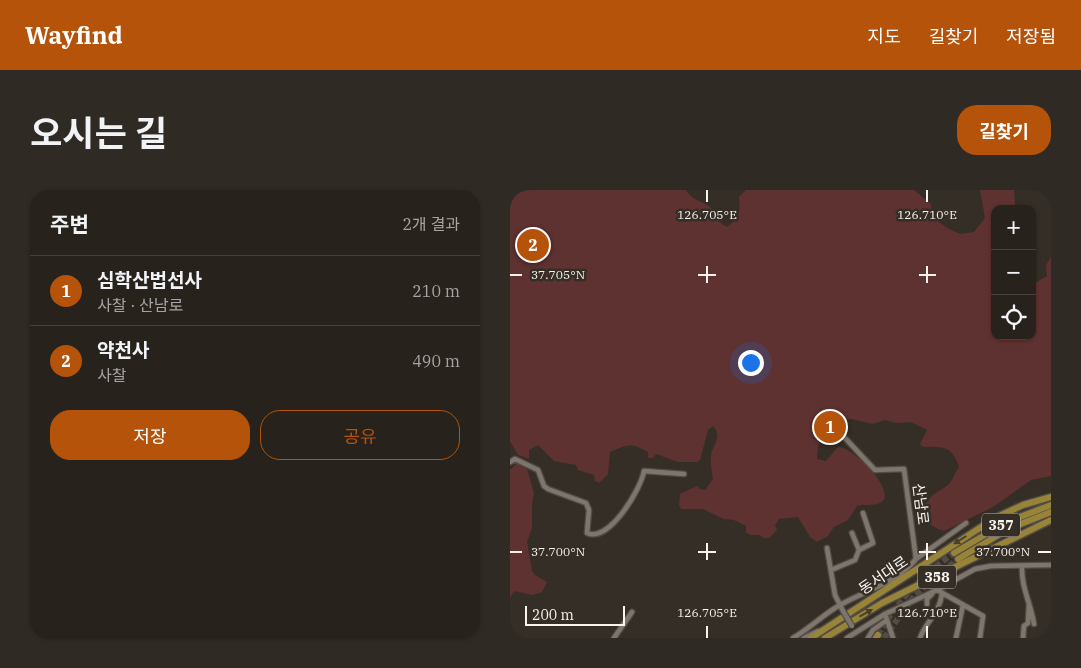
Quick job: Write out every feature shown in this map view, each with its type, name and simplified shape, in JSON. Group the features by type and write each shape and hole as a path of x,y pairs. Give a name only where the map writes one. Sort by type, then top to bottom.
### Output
{"highway":[{"name":"동서대로","path":"811,638 995,518 1023,505 1051,497"},
{"name":"357","path":"1051,505 1007,522 956,556 1010,528 1051,512"},
{"name":"동서대로","path":"824,638 848,626 882,603 1051,520"},
{"path":"830,638 848,626"}],"street":[{"name":"산남로","path":"844,437 875,470 904,469 916,559"},
{"path":"510,462 515,459 534,467 548,489 586,503 589,510 587,533 594,535 603,531 629,506 642,483 644,471 684,474"},
{"path":"831,570 855,560 859,550 873,543 863,513"},
{"path":"793,638 839,605 875,589 911,565 916,559 966,523"},
{"path":"852,533 859,550"},
{"path":"827,548 835,595 848,626 855,633"},
{"path":"847,638 885,614 983,567 1051,565"},
{"path":"1022,566 1022,581 1029,600 1034,624"},
{"path":"937,590 983,616 980,638"},
{"path":"927,604 927,599 932,592"},
{"path":"920,638 924,628 933,620 941,605 942,594"},
{"path":"1023,638 1024,626 1028,623 1029,600"},
{"path":"956,638 963,605"},
{"path":"614,638 632,612"},
{"path":"885,614 893,638"},
{"path":"868,638 874,630 888,620"},
{"path":"804,638 837,621"}],"shaded area":[{"path":"510,190 686,190 692,197 712,209 721,223 727,227 738,214 740,207 739,197 746,190 914,190 931,204 934,215 941,224 961,234 974,232 985,218 980,190 1014,190 1015,205 991,205 991,340 1036,340 1036,283 1047,276 1046,265 1051,257 1051,476 1031,480 993,507 944,531 927,521 923,512 927,502 934,494 952,480 959,467 957,460 950,451 941,447 923,447 920,444 927,430 911,422 897,423 885,420 873,424 852,419 834,420 830,431 820,443 817,459 826,461 838,447 845,449 872,471 884,490 885,498 878,504 857,506 848,520 834,527 828,536 817,542 810,537 798,517 779,519 775,525 777,530 769,538 764,538 759,535 750,535 746,532 746,526 734,520 724,519 703,509 681,509 679,505 680,494 697,486 705,490 713,479 711,455 717,440 717,434 713,426 708,430 700,460 697,462 678,462 656,454 653,458 648,458 648,452 633,446 625,446 610,452 608,474 599,483 595,481 594,475 578,470 576,465 554,461 538,445 529,450 529,459 518,455 510,441"},
{"path":"517,463 524,465 527,469 534,493 532,528 527,542 532,571 547,582 542,592 533,595 514,591 510,598 510,470"}],"tunnel":[{"path":"878,635 893,611 911,590 954,553"},
{"path":"942,572 958,559"},
{"path":"884,638 915,595 934,579"}],"place":[{"name":"약천사","path":"533,245"},
{"name":"심학산법선사","path":"830,427"}]}
